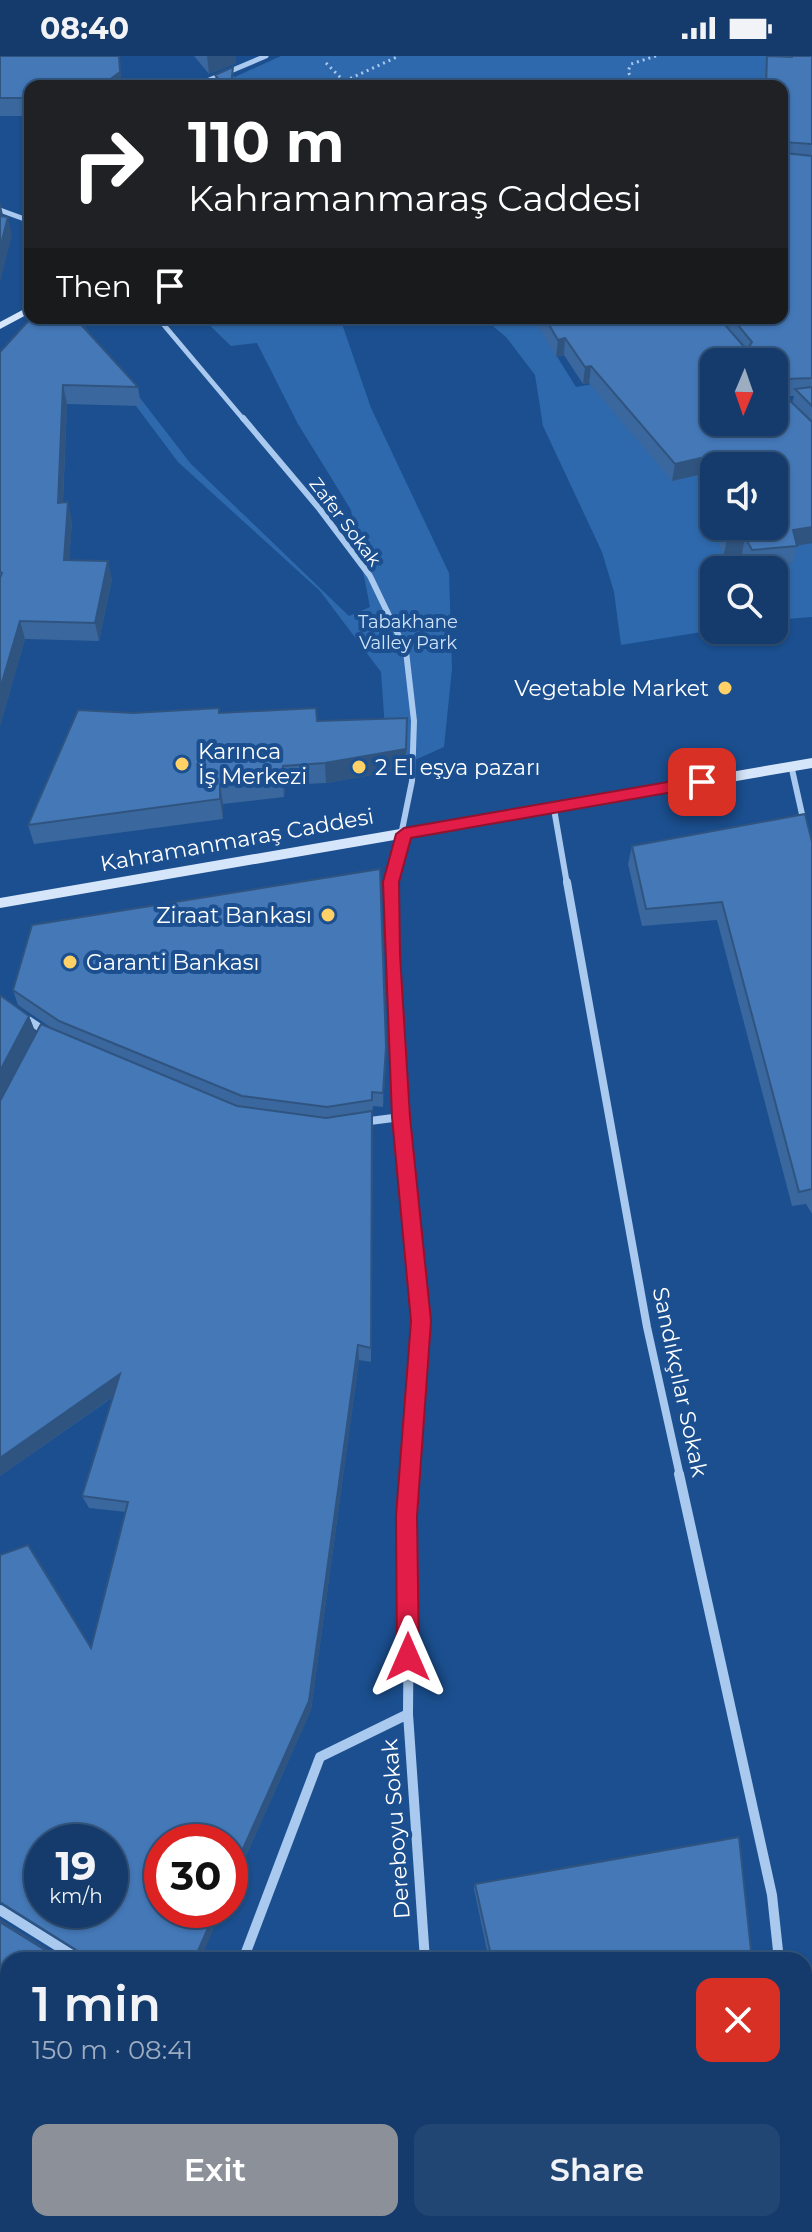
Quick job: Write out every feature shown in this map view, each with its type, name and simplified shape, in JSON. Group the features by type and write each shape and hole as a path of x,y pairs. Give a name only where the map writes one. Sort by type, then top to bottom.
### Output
{"street":[{"path":"209,80 266,56"},
{"path":"0,210 24,219"},
{"path":"0,326 24,312"},
{"name":"Zafer Sokak","path":"163,324 318,507 370,576 406,651 414,721 412,781 404,834"},
{"name":"Kahramanmaraş Caddesi","path":"0,903 812,763"},
{"path":"791,765 807,837"},
{"name":"Sandıkçılar Sokak","path":"554,809 647,1327 772,1895 778,1952"},
{"name":"Dereboyu Sokak","path":"404,834 391,882 401,1117 421,1321 407,1516 408,1714 424,1952"},
{"path":"9,1007 60,1042"},
{"path":"40,1041 45,1031"},
{"path":"357,1123 401,1117"},
{"path":"246,1952 320,1757 408,1714"},
{"path":"0,1910 67,1952"}],"path":[{"path":"346,80 399,56"},
{"path":"632,80 628,71 631,64 656,56"},
{"path":"326,63 343,80"}],"green space":[{"path":"281,56 812,56 765,72 764,80 228,80"},
{"name":"Tabakhane Valley Park","path":"66,324 83,324 191,464 349,616 370,607 351,510 298,424 257,343 231,346 208,324 342,324 371,408 449,573 452,669 444,747 388,772 381,672 320,591 178,462 118,382"},
{"path":"490,324 537,324 576,387 700,365 700,436 714,436 714,452 700,452 700,540 718,540 723,556 700,556 700,632 621,645 614,592 602,552 543,426 535,375 506,337"},
{"path":"812,543 812,617 788,619 788,563 792,563 789,547"}],"building":[{"path":"0,56 119,56 120,72 109,80 24,80 24,98 0,98"},
{"path":"767,56 812,56 812,144 788,142 788,80 766,80"},
{"path":"233,67 232,80 219,80 215,75"},
{"path":"788,153 812,156 812,378 788,379 788,348 748,348 752,342 737,324 788,324"},
{"path":"0,216 8,217 0,248"},
{"path":"26,324 80,324 138,387 63,385 58,503 68,502 64,560 108,561 95,623 20,621 0,689 2,573 0,352"},
{"path":"549,324 724,324 745,348 700,348 700,436 788,436 788,399 812,422 812,527 793,530 797,546 752,550 747,540 788,540 788,452 700,452 700,458 675,464 591,366 585,367 565,338 558,340"},
{"path":"812,387 812,406 795,389"},
{"path":"219,708 219,713 316,708 317,721 407,718 406,749 325,763 283,766 282,777 220,784 220,799 28,825 78,710 133,713"},
{"path":"805,814 812,842 812,1189 799,1192 722,902 646,909 632,846"},
{"path":"380,869 386,1047 383,1093 372,1092 372,1100 327,1107 242,1096 59,1021 13,990 32,925"},
{"path":"0,995 29,1016 0,1071"},
{"path":"41,1024 237,1106 326,1118 372,1111 371,1348 358,1345 309,1701 248,1838 248,1824 144,1824 144,1928 208,1928 198,1952 77,1952 41,1928 128,1928 128,1824 24,1824 24,1917 0,1902 0,1555 28,1545 91,1648 128,1502 82,1496 120,1374 0,1458 0,1101"},
{"path":"739,1837 751,1952 490,1952 475,1884"},
{"path":"0,1922 48,1952 0,1952"}],"place":[{"name":"Vegetable Market","path":"725,688"},
{"name":"Karınca İş Merkezi","path":"182,764"},
{"name":"2 El eşya pazarı","path":"359,767"},
{"name":"Ziraat Bankası","path":"328,915"},
{"name":"Garanti Bankası","path":"70,962"}],"route":[{"path":"408,1657 407,1516 421,1321 401,1117 392,955 391,882 404,834 702,782"}]}
